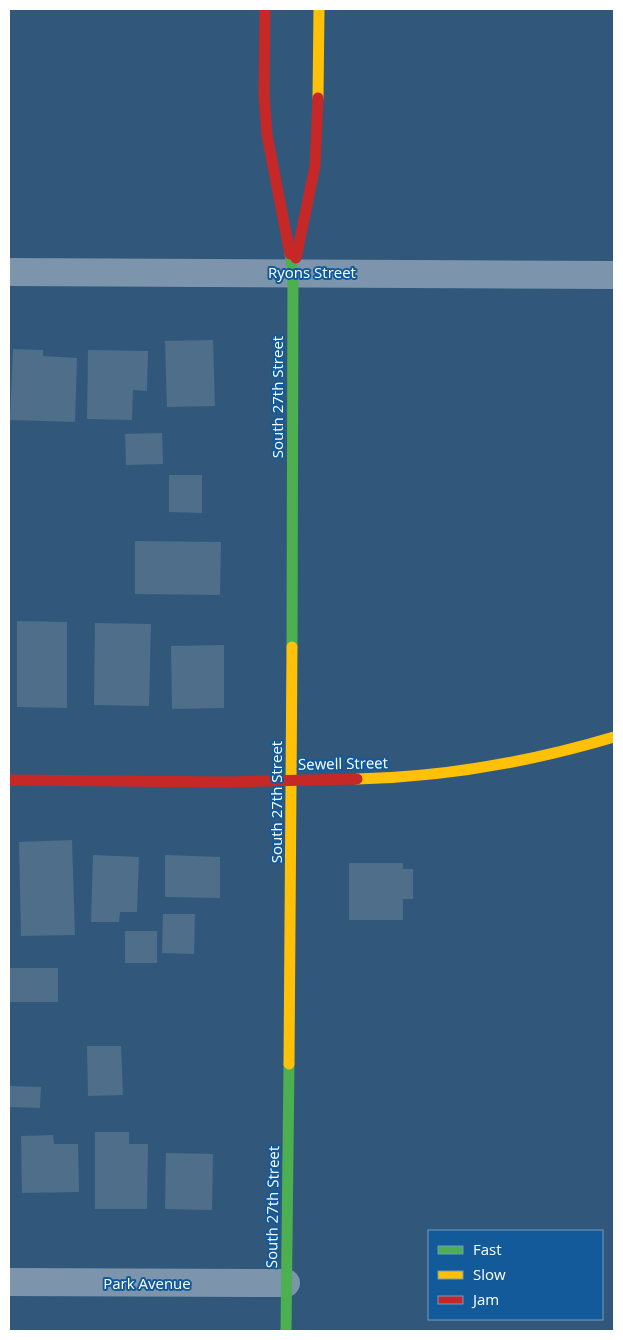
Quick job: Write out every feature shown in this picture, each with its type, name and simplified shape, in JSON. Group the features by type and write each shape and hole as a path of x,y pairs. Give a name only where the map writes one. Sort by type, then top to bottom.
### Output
{"main road":[{"name":"South 27th Street","path":"265,9 264,95 267,136 293,272 292,780 286,1331"},
{"name":"South 27th Street","path":"293,272 315,166 318,125 319,9"},
{"name":"Sewell Street","path":"9,780 226,782 391,778 476,769 560,753 614,737"}],"street":[{"name":"Ryons Street","path":"9,272 614,275"},
{"name":"Park Avenue","path":"9,1282 286,1283"}],"building":[{"path":"213,340 215,406 167,407 165,341"},
{"path":"13,349 43,350 43,356 77,358 75,422 10,420"},
{"path":"88,350 148,351 147,391 133,390 132,420 87,419"},
{"path":"162,433 163,464 126,465 125,434"},
{"path":"169,475 202,475 202,513 169,512"},
{"path":"135,541 221,542 220,595 135,594"},
{"path":"17,621 67,622 67,708 17,707"},
{"path":"95,623 151,624 149,706 94,705"},
{"path":"224,645 224,708 172,709 171,646"},
{"path":"72,840 75,935 21,936 19,842"},
{"path":"93,855 139,857 137,912 120,912 119,922 91,922"},
{"path":"165,855 220,857 220,898 165,897"},
{"path":"349,863 403,863 403,869 413,869 413,899 403,899 403,920 349,920"},
{"path":"163,914 195,914 194,954 162,953"},
{"path":"125,931 157,931 157,963 125,963"},
{"path":"9,968 58,968 58,1002 9,1002"},
{"path":"87,1046 121,1046 123,1095 88,1096"},
{"path":"9,1086 41,1087 40,1108 9,1107"},
{"path":"95,1132 129,1132 129,1144 148,1144 147,1209 95,1209"},
{"path":"53,1135 54,1144 78,1144 79,1192 22,1193 21,1136"},
{"path":"166,1153 213,1154 212,1210 165,1209"}],"traffic: fast":[{"path":"290,254 293,272 292,647"},
{"path":"286,1331 289,1064"}],"traffic: slow":[{"path":"318,98 319,9"},
{"path":"289,1064 292,647"},
{"path":"357,779 390,778 487,767 551,754 614,737"}],"traffic: jam":[{"path":"265,9 264,95 267,135 290,254"},
{"path":"296,258 315,166 318,98"},
{"path":"9,780 226,782 357,779"}]}
